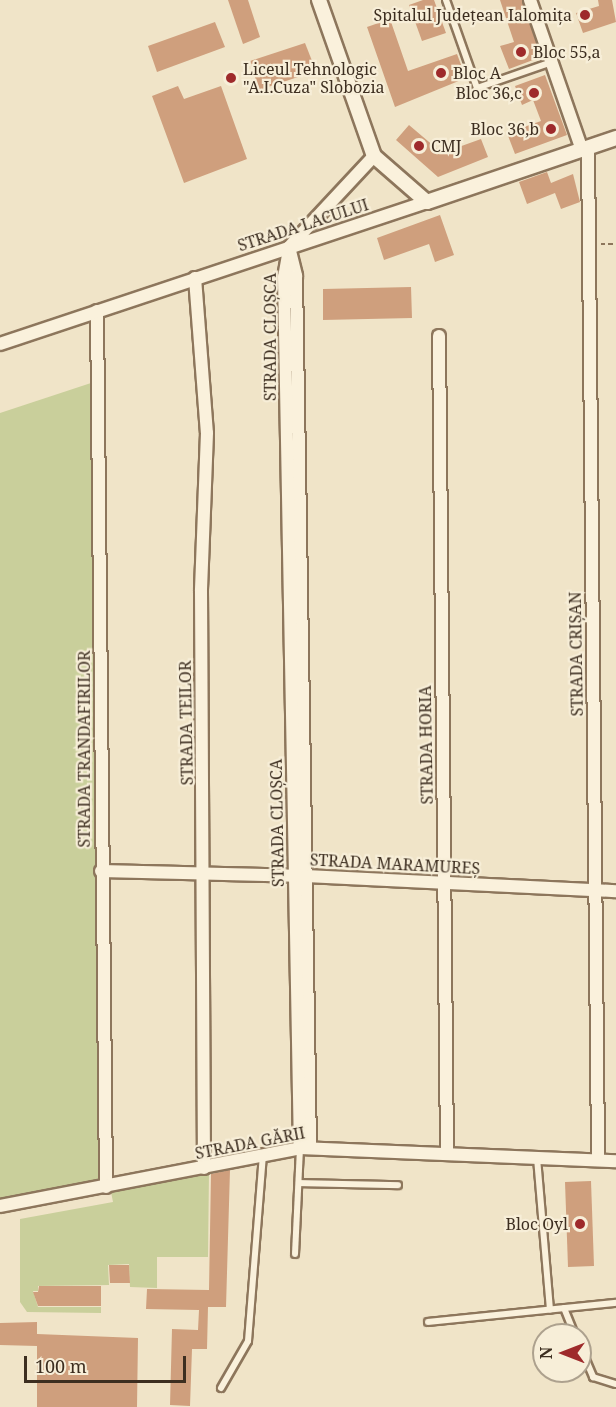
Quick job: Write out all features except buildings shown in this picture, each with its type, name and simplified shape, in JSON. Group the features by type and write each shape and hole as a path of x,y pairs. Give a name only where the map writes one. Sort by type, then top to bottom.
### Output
{"street":[{"path":"319,0 374,156 428,202"},
{"name":"STRADA CRIȘAN","path":"530,0 585,149 589,244 598,1160"},
{"name":"STRADA LACULUI","path":"0,344 616,138"},
{"path":"289,247 374,156"},
{"name":"STRADA CLOȘCA","path":"289,247 284,277 305,1148"},
{"name":"STRADA TEILOR","path":"195,278 207,433 201,591 204,1168"},
{"name":"STRADA TRANDAFIRILOR","path":"97,311 106,1187"},
{"name":"STRADA HORIA","path":"439,336 447,1153"},
{"name":"STRADA MARAMUREȘ","path":"101,871 300,876 616,891"},
{"name":"STRADA GĂRII","path":"0,1206 305,1148 616,1161"}],"lane":[{"path":"446,0 477,88 552,62"},
{"path":"295,1254 299,1183 305,1148"},
{"path":"221,1388 248,1341 263,1156"},
{"path":"537,1158 550,1309"},
{"path":"299,1183 399,1185"},
{"path":"428,1322 616,1304"},
{"path":"564,1308 570,1323"},
{"path":"592,1373 594,1377 616,1384"}],"path":[{"path":"589,244 616,244"}],"green space":[{"path":"91,383 105,1182 0,1201 0,413"},
{"path":"209,1172 208,1257 157,1257 157,1288 130,1287 129,1264 108,1265 109,1285 38,1286 38,1291 33,1291 38,1307 101,1307 101,1313 27,1312 20,1302 20,1219 113,1202 111,1192"}],"place":[{"name":"Spitalul Județean Ialomița","path":"585,15"},
{"name":"Bloc 55,a","path":"521,52"},
{"name":"Bloc A","path":"441,73"},
{"name":"Liceul Tehnologic \"A.I.Cuza\" Slobozia","path":"231,78"},
{"name":"Bloc 36,c","path":"534,93"},
{"name":"Bloc 36,b","path":"551,129"},
{"name":"CMJ","path":"419,146"},
{"name":"Bloc Oyl","path":"580,1224"}]}
